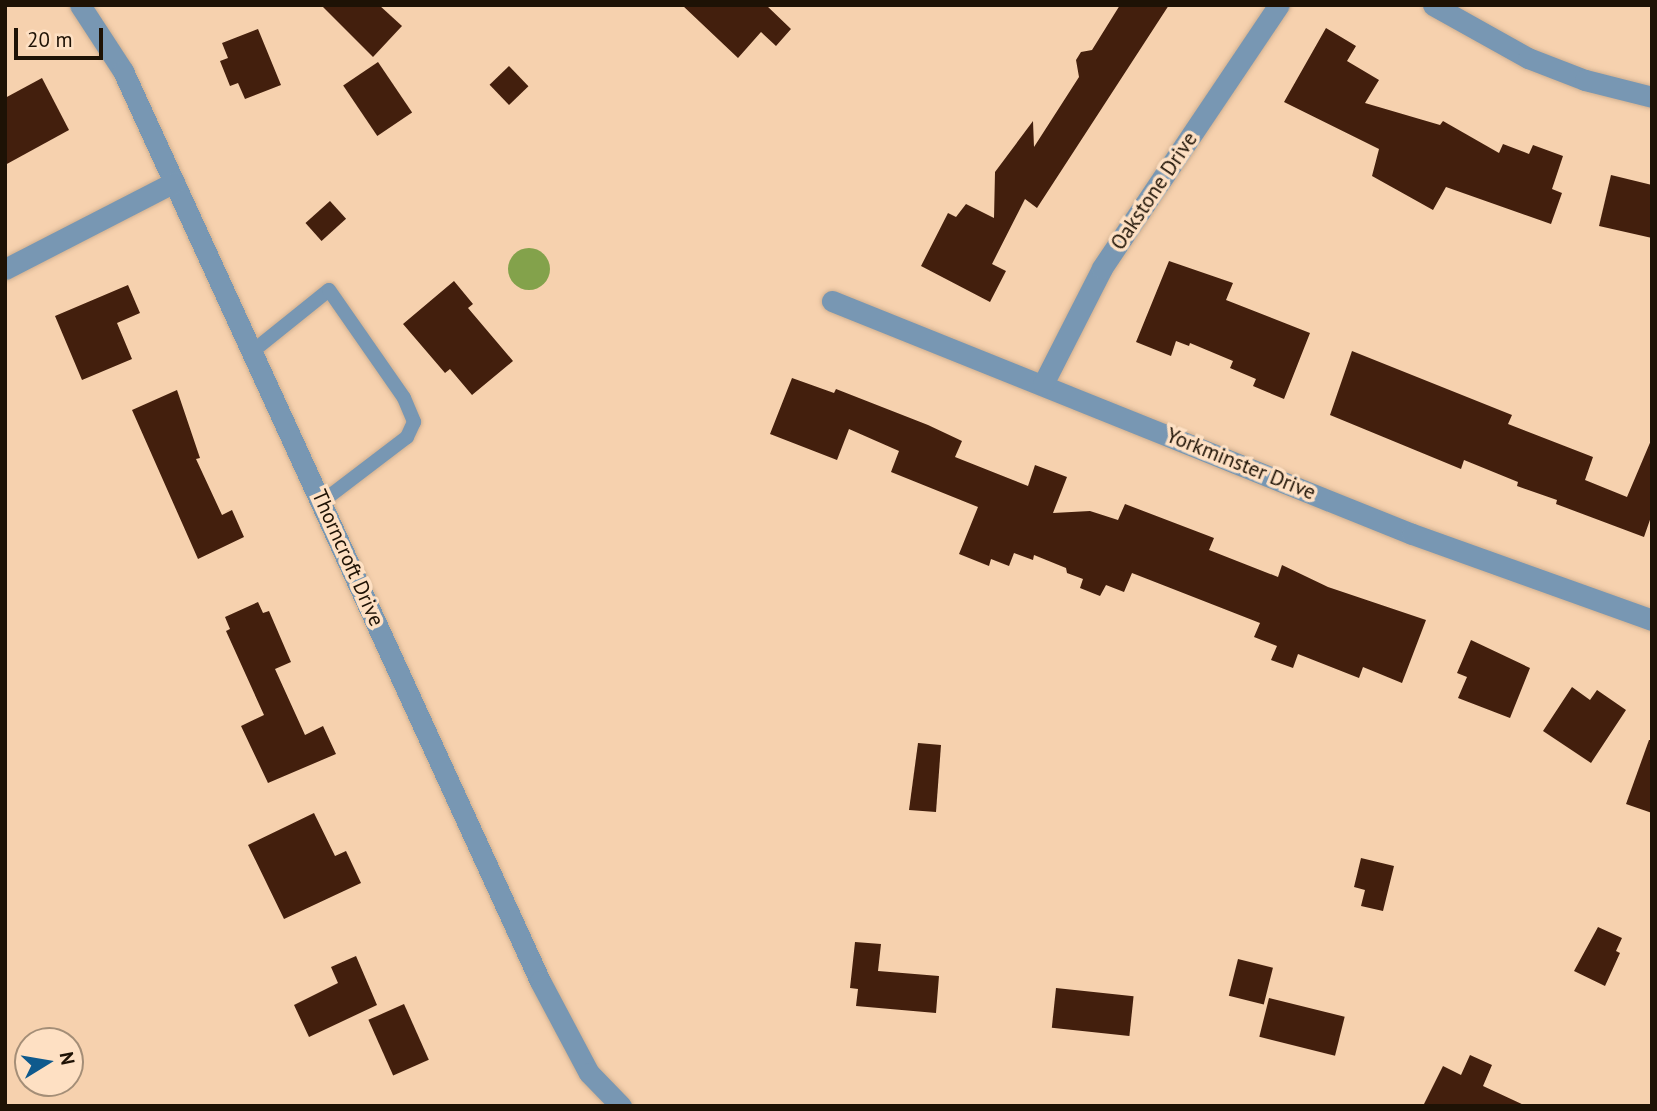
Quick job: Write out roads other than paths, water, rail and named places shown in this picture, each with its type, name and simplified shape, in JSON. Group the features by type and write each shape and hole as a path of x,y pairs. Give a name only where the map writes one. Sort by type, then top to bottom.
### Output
{"street":[{"name":"Thorncroft Drive","path":"80,5 122,71 323,500 570,1042 589,1073 621,1106"},
{"name":"Oakstone Drive","path":"1043,384 1102,268 1279,5"},
{"path":"1433,5 1528,58 1585,80 1652,97"},
{"path":"5,269 174,182"},
{"name":"Yorkminster Drive","path":"832,301 1412,534 1652,620"}],"lane":[{"path":"253,351 329,290 404,398 414,422 407,437 323,500"}]}
